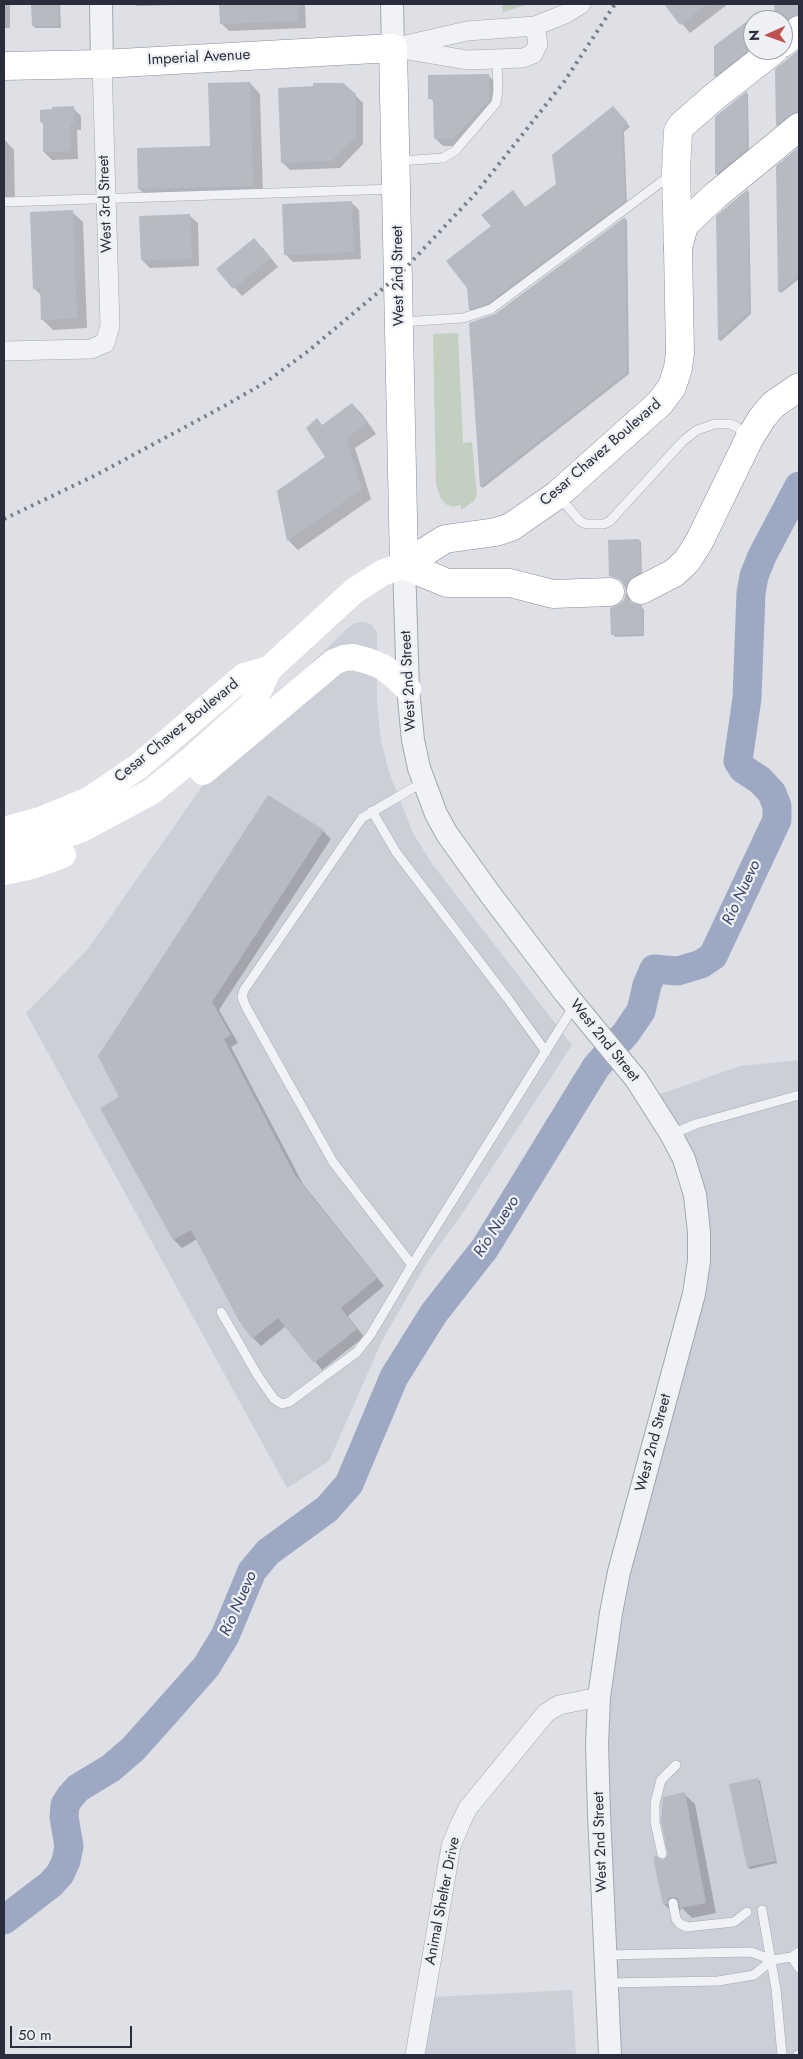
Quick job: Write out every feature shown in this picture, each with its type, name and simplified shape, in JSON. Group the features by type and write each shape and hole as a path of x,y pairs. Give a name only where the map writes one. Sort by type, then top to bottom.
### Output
{"main road":[{"name":"Imperial Avenue","path":"4,66 102,64 393,48"},
{"name":"West 2nd Street","path":"393,48 404,565"},
{"path":"678,248 676,139 682,125 762,60"},
{"name":"Cesar Chavez Boulevard","path":"4,853 31,847 80,830 151,792 193,758 252,705 269,669 354,592 382,573 404,565 446,540 496,532 511,527 557,495 660,403 672,387 678,368 680,353 678,248 686,223 716,195 799,127"},
{"path":"641,590 674,573 687,561 699,542 749,439 762,418 773,405 798,388"},
{"path":"404,565 447,583 510,583 553,594 610,592"},
{"path":"4,872 32,866 94,842 161,804 203,772 334,662 354,657 368,661 383,667 408,689"},
{"name":"Cesar Chavez Boulevard","path":"4,830 40,820 89,800 139,766 244,676 269,669"}],"street":[{"path":"101,4 102,64"},
{"path":"392,4 393,48"},
{"name":"Imperial Avenue","path":"393,48 467,31 535,26 565,14 581,4"},
{"name":"Imperial Avenue","path":"393,48 467,60 522,58 533,54 538,44 535,26"},
{"name":"West 3rd Street","path":"4,351 91,348 105,344 110,326 102,64"},
{"name":"West 2nd Street","path":"404,565 408,689 413,740 418,768 423,782 447,834 575,1006 636,1079 671,1134 684,1159 695,1195 699,1232 699,1261 694,1294 619,1572 599,1697 597,1744 599,1814 610,2055"},
{"name":"Animal Shelter Drive","path":"415,2055 451,1846 468,1808 546,1713 559,1705 599,1697"}],"lane":[{"path":"396,161 443,158 455,151 496,103 498,91 497,59"},
{"path":"400,322 463,318 491,309 676,171"},
{"path":"4,202 397,189"},
{"path":"557,495 580,521 586,524 604,524 610,521 683,440 697,430 714,424 730,424 737,427 749,439"},
{"path":"412,1265 333,1162 242,997 244,990 362,818 423,782"},
{"path":"372,811 396,852 546,1052"},
{"path":"221,1312 258,1376 274,1400 282,1404 289,1402 357,1352 371,1334 412,1265 575,1006"},
{"path":"671,1134 696,1124 799,1095"},
{"path":"662,1854 655,1822 655,1803 662,1780 676,1766"},
{"path":"673,1903 676,1919 687,1928 734,1922 747,1912"},
{"path":"762,1910 772,1960 782,2055"},
{"path":"606,1955 751,1952 772,1960"},
{"path":"607,1983 718,1981 754,1975 772,1960 796,1955 799,1968"}],"shaded area":[{"path":"364,622 372,625 377,633 377,702 381,741 390,775 413,833 433,865 572,1045 462,1214 428,1261 382,1341 329,1461 287,1488 26,1013 87,950 241,731 348,628 354,623"},
{"path":"799,1060 799,2055 610,2055 599,1697 694,1294 695,1195 649,1098 740,1066"},
{"path":"572,1990 576,2055 423,2055 431,1997"}],"green space":[{"path":"502,4 529,4 503,12"},
{"path":"458,333 463,443 472,442 477,494 474,501 461,510 461,505 453,507 447,505 441,499 436,485 433,334"}],"building":[{"path":"31,4 58,4 59,26 32,26"},
{"path":"219,4 298,4 298,21 220,24"},
{"path":"664,4 708,4 680,25"},
{"path":"774,4 799,4 799,15 793,17 793,10 774,10"},
{"path":"743,24 743,54 714,77 714,46"},
{"path":"799,50 799,112 790,115 776,126 775,69 786,60 793,60 793,55"},
{"path":"489,74 489,100 453,139 434,139 433,99 428,99 428,75"},
{"path":"250,82 253,186 138,189 137,148 210,146 208,83"},
{"path":"313,83 343,83 356,94 356,136 332,161 281,163 278,88 313,86"},
{"path":"747,91 747,149 715,175 715,117"},
{"path":"74,106 74,123 70,123 71,151 43,152 43,122 40,122 40,110 52,109 52,107"},
{"path":"613,106 628,123 622,128 625,201 488,303 469,310 467,288 446,261 491,226 481,215 513,190 525,207 556,184 552,155"},
{"path":"799,147 799,276 778,292 776,166"},
{"path":"748,189 749,312 718,340 716,216"},
{"path":"352,201 354,252 284,255 282,204"},
{"path":"73,210 77,318 41,320 40,289 33,289 30,212"},
{"path":"190,214 192,259 141,260 139,216"},
{"path":"625,217 627,372 480,487 469,323 495,314"},
{"path":"254,238 271,258 233,289 216,269"},
{"path":"352,403 367,424 346,438 362,489 287,541 277,491 325,457 306,428 317,418 322,425"},
{"path":"639,539 641,573 628,581 625,589 623,583 618,578 609,576 608,540"},
{"path":"626,593 627,598 632,603 642,605 643,634 611,635 610,608 624,600"},
{"path":"268,795 324,830 212,1002 231,1035 224,1039 295,1175 377,1278 341,1308 357,1329 314,1363 278,1318 252,1339 239,1321 191,1230 173,1240 100,1108 119,1097 98,1056"},
{"path":"758,1778 776,1861 747,1867 729,1784"},
{"path":"685,1792 706,1903 680,1908 678,1899 675,1897 669,1898 667,1904 663,1905 653,1857 656,1856 663,1860 668,1855 661,1821 663,1797"}],"waterway":[{"name":"Río Nuevo","path":"4,1920 51,1884 60,1874 66,1861 69,1846 64,1817 65,1805 70,1797 78,1788 111,1768 133,1749 160,1719 206,1667 225,1636 252,1571 268,1552 327,1509 349,1484 394,1377 434,1313 485,1248 596,1067 626,1033 641,1011 647,985 654,969 678,971 701,964 713,956 777,820 777,806 772,793 760,780 743,769 738,761 747,698 751,593 754,576 762,556 799,486"}],"railway":[{"path":"4,519 96,475 266,382 307,352 399,275 476,193 564,82 615,4"}]}
